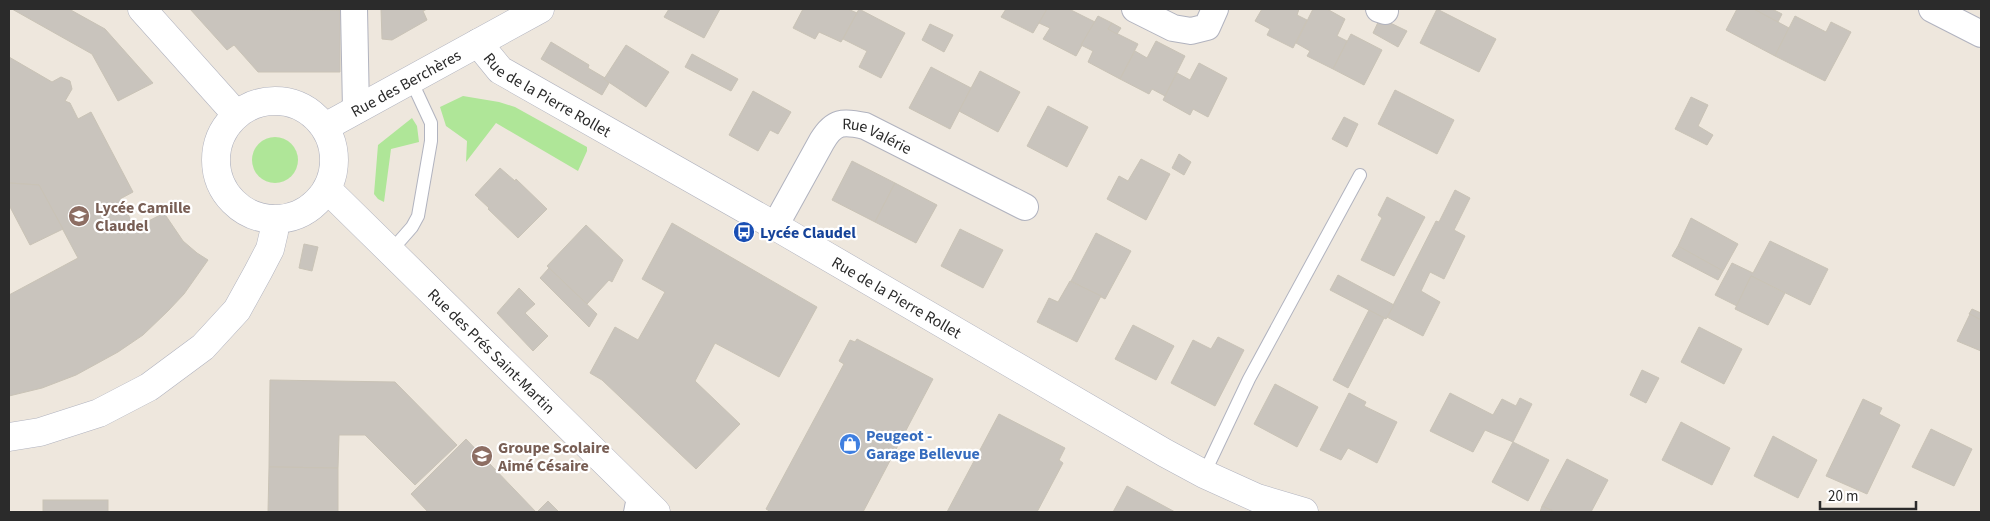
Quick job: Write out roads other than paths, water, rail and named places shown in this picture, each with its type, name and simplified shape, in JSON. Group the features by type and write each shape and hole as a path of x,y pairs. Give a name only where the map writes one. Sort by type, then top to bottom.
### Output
{"street":[{"path":"142,9 236,114"},
{"path":"354,9 356,110"},
{"name":"Rue des Berchères","path":"325,127 540,9"},
{"path":"1136,9 1174,28 1191,31 1207,27 1215,9"},
{"path":"1932,9 1981,34"},
{"name":"Rue de la Pierre Rollet","path":"478,43 500,70 775,226 1204,474 1257,498 1304,512"},
{"path":"273,100 293,103 311,112 325,127 332,142 335,158 333,174 327,189 317,202 303,212 288,218 272,219 252,215 235,204 222,188 216,169 216,149 223,130 236,114 254,104 273,100"},
{"name":"Rue Valérie","path":"775,226 822,141 829,130 839,123 865,126 1024,207"},
{"name":"Rue des Prés Saint-Martin","path":"327,189 632,502 656,512"},
{"path":"9,436 40,432 99,413 149,387 204,347 237,310 258,272 270,249 274,232 272,219"}],"lane":[{"path":"390,252 412,227 418,216 431,141 431,123 411,80"},
{"path":"1204,474 1249,379 1360,175"}],"place":[{"name":"Lycée Camille Claudel","path":"79,216"},
{"name":"Lycée Claudel","path":"744,232"},
{"name":"Peugeot - Garage Bellevue","path":"850,444"},
{"name":"Groupe Scolaire Aimé Césaire","path":"482,456"}]}
